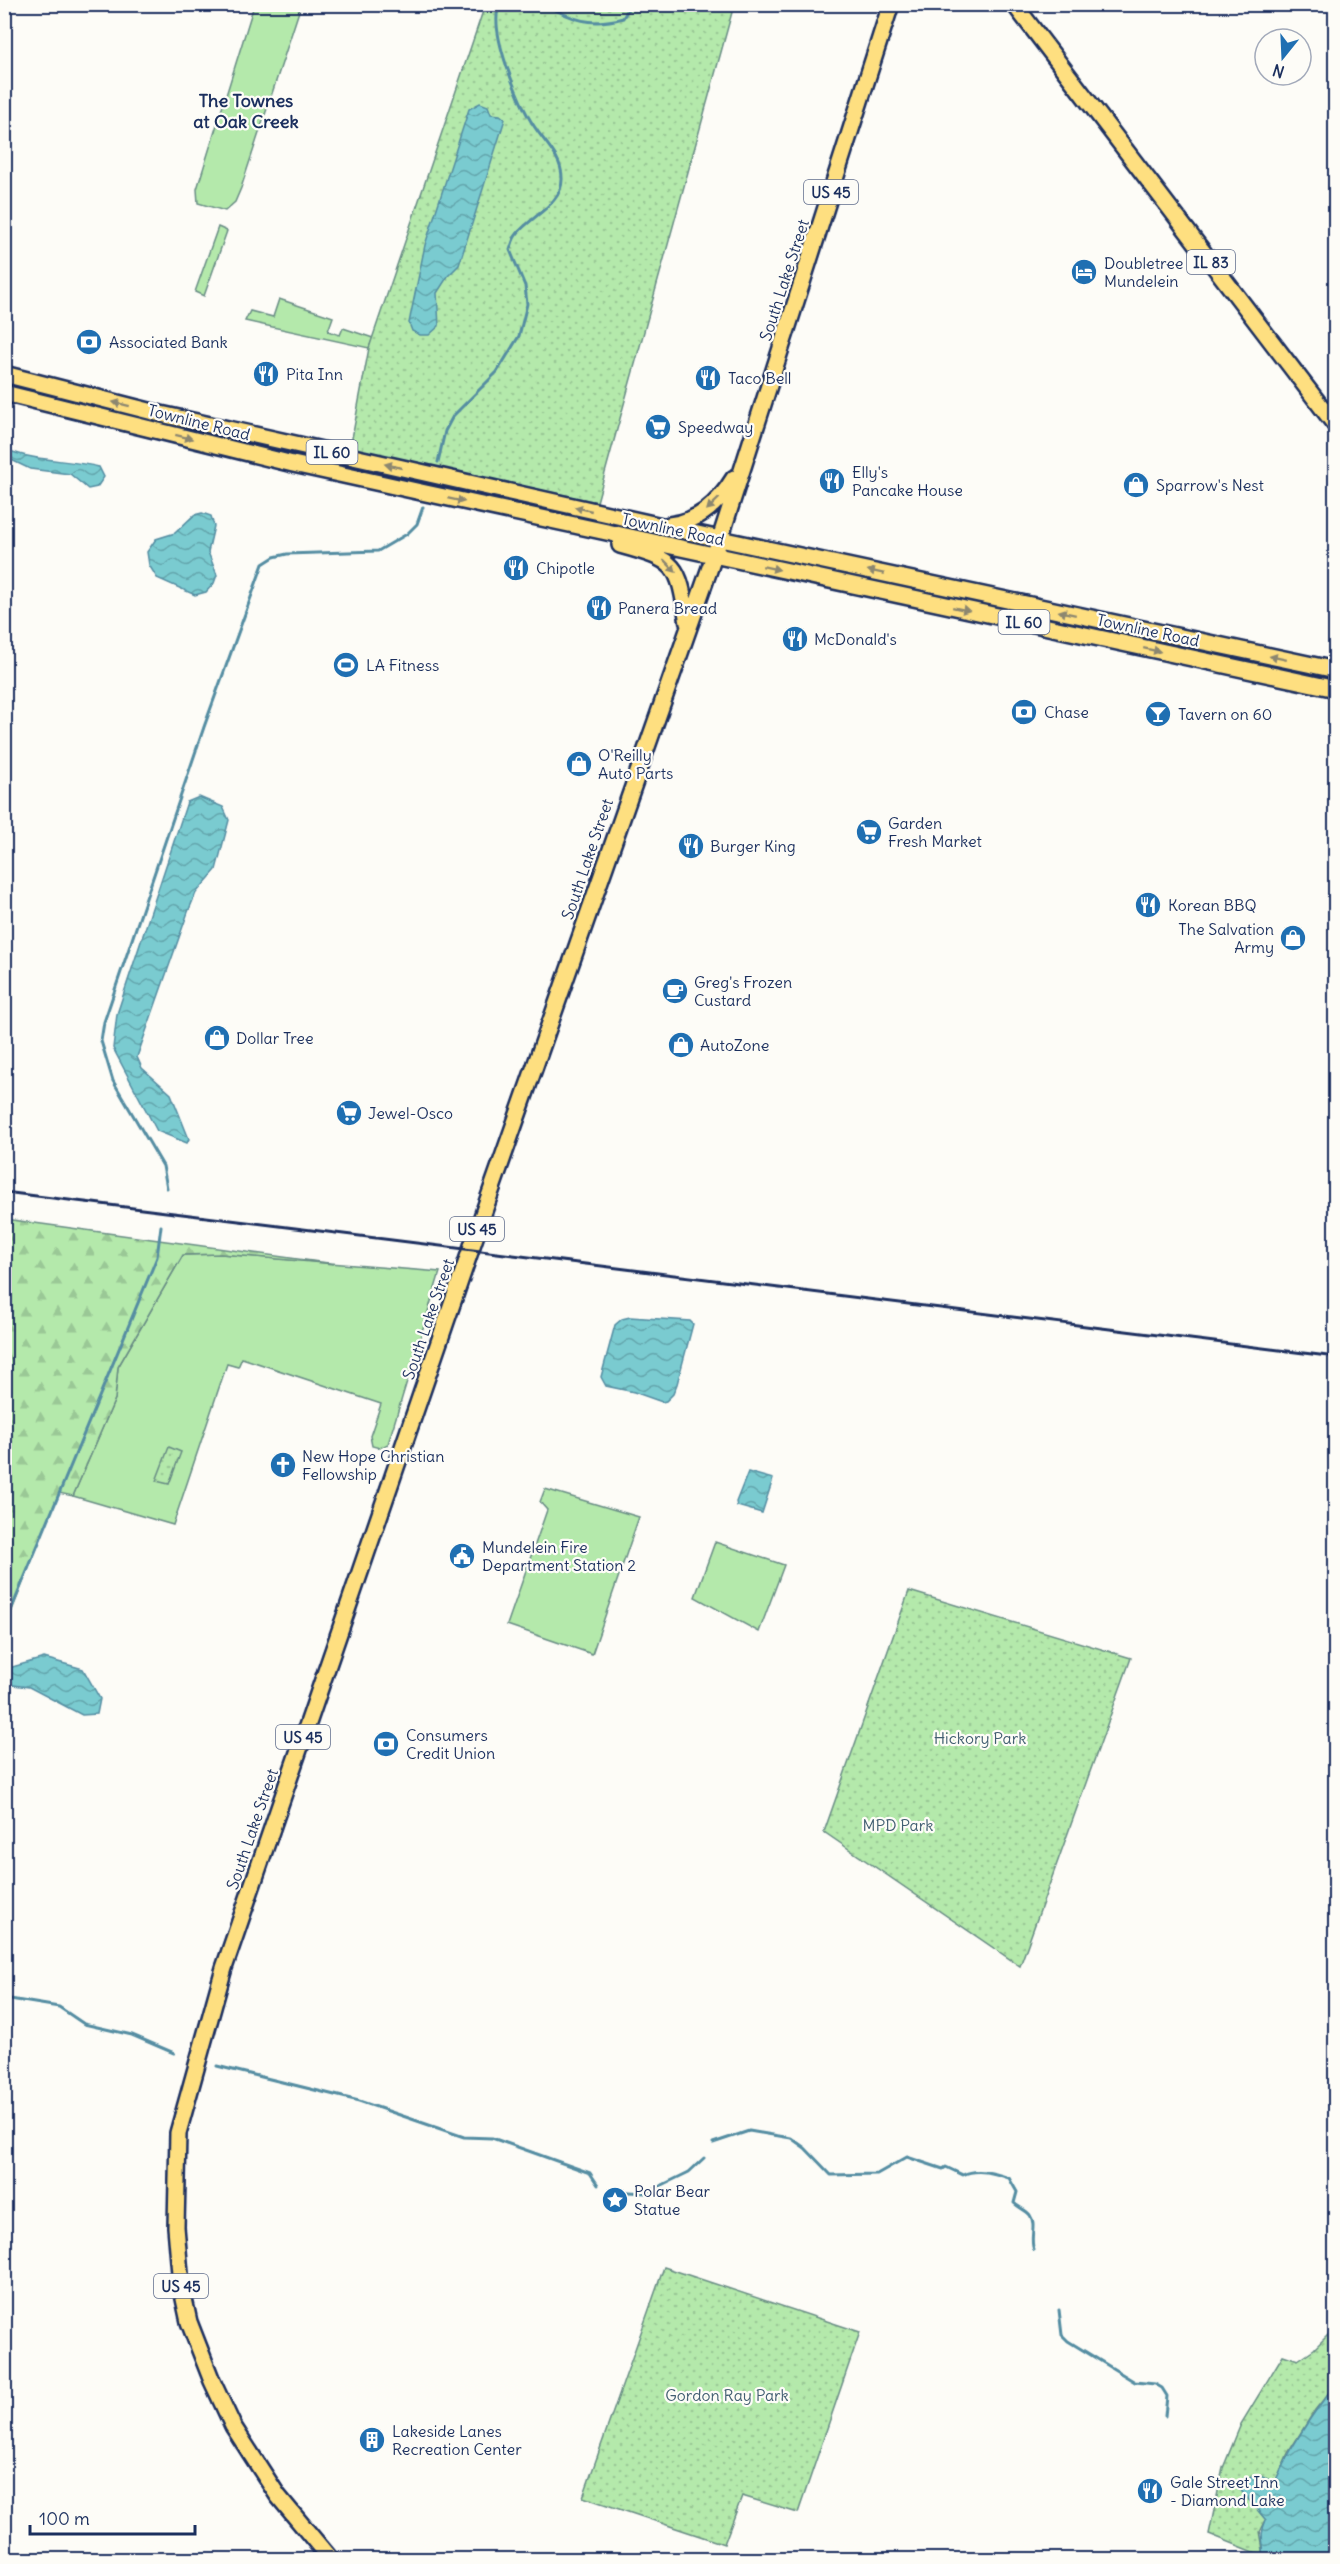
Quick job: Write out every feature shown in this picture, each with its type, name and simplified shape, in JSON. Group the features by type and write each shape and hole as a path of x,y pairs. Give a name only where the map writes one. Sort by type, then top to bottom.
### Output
{"main road":[{"name":"South Lake Street","path":"331,2559 278,2496 233,2426 212,2381 189,2322 181,2285 176,2227 178,2133 231,1946 483,1214 720,539 891,4"},
{"name":"IL 83","path":"1014,4 1335,426"},
{"name":"Townline Road","path":"4,374 160,414 661,526 1335,670"},
{"name":"Townline Road","path":"4,393 282,461 1335,689"},
{"path":"661,526 694,520 709,508 724,493 746,457"},
{"path":"579,527 612,543 657,555 669,563 680,577 688,626"}],"green space":[{"path":"254,5 301,5 241,188 235,202 225,211 198,203 197,189"},
{"path":"485,5 734,5 597,502 350,449 369,348"},
{"path":"218,227 227,231 204,296 195,292"},
{"path":"279,299 333,317 328,331 340,335 343,328 373,338 369,348 245,321 250,311 273,317"},
{"path":"5,1219 334,1264 221,1254 183,1255 118,1367 115,1399 73,1496 59,1493 5,1628"},
{"path":"221,1254 440,1272 388,1444 380,1448 372,1446 370,1436 381,1404 242,1358 238,1367 227,1364 173,1525 73,1496 115,1399 118,1367 183,1255"},
{"path":"169,1447 181,1452 169,1484 156,1481"},
{"path":"545,1489 639,1517 592,1654 507,1625 547,1510 540,1502"},
{"path":"715,1542 784,1565 759,1632 695,1597"},
{"name":"Hickory Park","path":"909,1591 1131,1658 1020,1966 824,1832"},
{"name":"Gordon Ray Park","path":"664,2267 860,2332 798,2513 742,2496 724,2544 583,2497"},
{"path":"1335,2328 1335,2385 1315,2410 1288,2453 1275,2483 1238,2487 1266,2520 1260,2532 1264,2556 1209,2534 1223,2468 1241,2424 1283,2355 1298,2360 1314,2349"}],"water":[{"path":"480,103 488,106 491,114 500,115 505,119 459,265 448,276 437,293 439,326 429,335 420,335 412,331 409,323 425,245 469,109"},
{"path":"5,449 28,456 99,467 104,477 97,487 88,489 70,474 30,469 5,457"},
{"path":"202,513 211,516 214,526 208,552 217,575 214,583 206,592 195,595 157,578 149,565 147,552 156,539 175,533 194,515"},
{"path":"199,797 223,807 229,820 216,870 196,893 137,1057 142,1068 171,1094 189,1139 187,1143 157,1131 113,1048 117,1014 187,802"},
{"path":"630,1317 690,1321 693,1324 677,1384 673,1394 666,1401 662,1402 634,1392 606,1386 601,1377 615,1325 622,1319"},
{"path":"748,1472 773,1479 762,1513 737,1506 736,1502"},
{"path":"44,1658 83,1669 100,1699 97,1714 82,1715 29,1687 5,1684 5,1669"},
{"path":"1335,2385 1335,2559 1262,2559 1262,2532 1266,2520 1238,2487 1241,2482 1255,2474 1275,2482 1302,2431"}],"waterway":[{"path":"438,462 445,431 453,416 497,372 519,336 527,304 525,286 510,250 523,227 552,202 561,187 559,163 528,115 506,66 498,30 497,15 500,4"},
{"path":"544,4 573,18 592,22 623,18 631,4"},
{"path":"167,1188 163,1166 113,1081 101,1041 104,1022 204,727 263,564 274,557 287,554 378,551 407,534 417,524 423,507"},
{"path":"4,1627 157,1257 161,1226"},
{"path":"4,1998 59,2007 84,2024 132,2035 174,2053"},
{"path":"217,2066 359,2101 464,2137 492,2138 590,2173 598,2185"},
{"path":"713,2143 749,2131 791,2138 805,2148 831,2175 877,2174 907,2157 943,2169 946,2167 963,2175 980,2172 1009,2178 1017,2192 1014,2203 1028,2213 1032,2219 1034,2250"},
{"path":"613,2191 646,2193 689,2172 704,2158"},
{"path":"1059,2310 1062,2335 1068,2341 1135,2382 1155,2384 1162,2388 1167,2396 1165,2416"}],"railway":[{"path":"4,1192 1336,1357"}],"place":[{"name":"Doubletree Mundelein","path":"1084,272"},
{"name":"Associated Bank","path":"89,342"},
{"name":"Pita Inn","path":"266,374"},
{"name":"Taco Bell","path":"708,378"},
{"name":"Speedway","path":"658,427"},
{"name":"Elly's Pancake House","path":"832,481"},
{"name":"Sparrow's Nest","path":"1136,485"},
{"name":"Chipotle","path":"516,568"},
{"name":"Panera Bread","path":"599,608"},
{"name":"McDonald's","path":"795,639"},
{"name":"LA Fitness","path":"346,665"},
{"name":"Chase","path":"1024,712"},
{"name":"Tavern on 60","path":"1158,714"},
{"name":"O'Reilly Auto Parts","path":"579,764"},
{"name":"Garden Fresh Market","path":"869,832"},
{"name":"Burger King","path":"691,846"},
{"name":"Korean BBQ","path":"1148,905"},
{"name":"The Salvation Army","path":"1293,938"},
{"name":"Greg's Frozen Custard","path":"675,991"},
{"name":"Dollar Tree","path":"217,1038"},
{"name":"AutoZone","path":"681,1045"},
{"name":"Jewel-Osco","path":"349,1113"},
{"name":"New Hope Christian Fellowship","path":"283,1465"},
{"name":"Mundelein Fire Department Station 2","path":"462,1556"},
{"name":"Consumers Credit Union","path":"386,1744"},
{"name":"Polar Bear Statue","path":"615,2200"},
{"name":"Lakeside Lanes Recreation Center","path":"372,2440"},
{"name":"Gale Street Inn - Diamond Lake","path":"1150,2491"}],"district":[{"name":"The Townes at Oak Creek","path":"246,110"}],"park label":[{"name":"MPD Park","path":"898,1825"}]}
